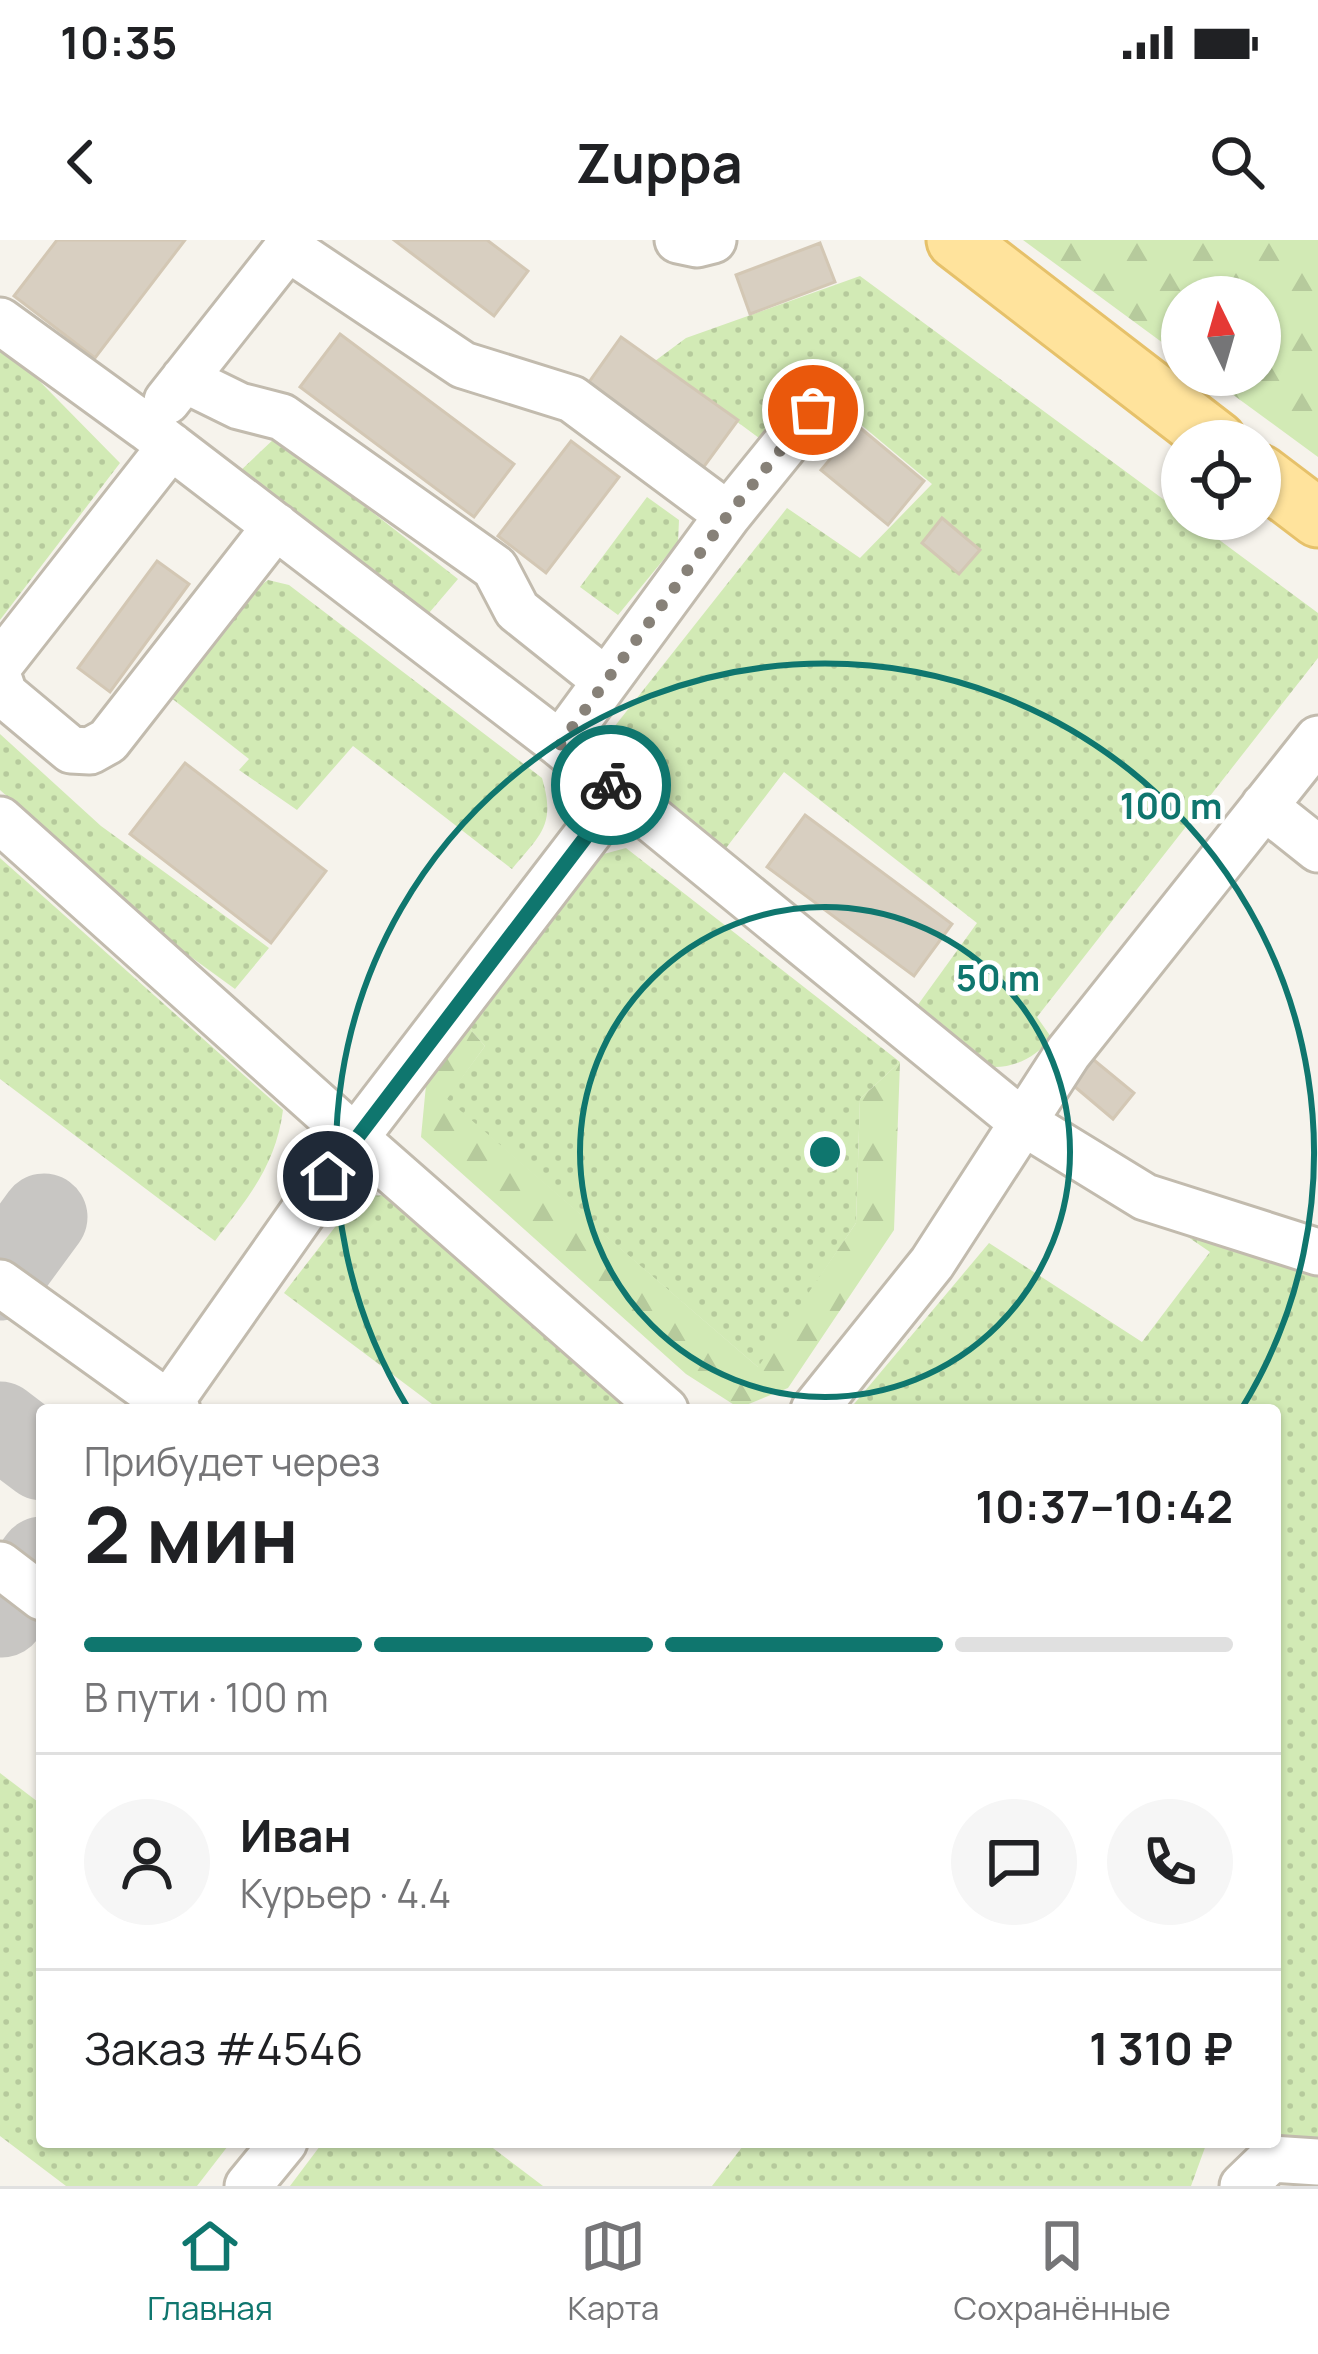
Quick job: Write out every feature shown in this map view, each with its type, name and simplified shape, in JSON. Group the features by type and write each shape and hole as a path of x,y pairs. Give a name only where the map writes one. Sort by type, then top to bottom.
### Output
{"main road":[{"path":"956,240 1190,420"},
{"path":"1281,490 1318,518"}],"street":[{"path":"678,240 698,244 713,240"},
{"path":"0,664 159,436 184,379 291,244 463,365 572,399 728,515"},
{"path":"0,321 159,436 560,744 1021,1121 1145,1198 1318,1252"},
{"path":"184,379 239,406 282,417 495,568 517,610 606,681"},
{"path":"560,744 728,515 813,410"},
{"path":"0,682 4,694 71,749 90,751 108,741 277,526"},
{"path":"819,1404 932,1263 1068,1052 1318,739"},
{"path":"174,1404 355,1138 620,792"},
{"path":"1264,806 1318,850"},
{"path":"0,820 658,1404"},
{"path":"0,1283 170,1404"},
{"path":"0,1565 36,1592"},
{"path":"248,2186 279,2148"},
{"path":"1265,2168 1318,2162"}],"green space":[{"path":"1023,240 1318,240 1318,457 1281,430 1281,420 1267,420 1235,396 1281,396 1281,276 1161,276 1161,342"},
{"path":"860,276 1161,498 1161,540 1219,540 1318,613 1318,658 1037,1017 1051,1037 1017,1063 995,1067 973,1063 912,1013 977,923 784,772 720,856 600,761 603,741 787,508 860,558 932,484 811,383 759,438 655,361 686,338"},
{"path":"0,341 120,463 0,620"},
{"path":"276,437 458,579 423,620 238,473"},
{"path":"647,497 679,520 678,542 618,615 580,587"},
{"path":"268,580 289,585 542,778 547,807 543,828 512,869 353,746 297,810 239,770 249,759 170,697 248,595"},
{"path":"0,734 101,826 269,948 235,989 169,941 0,790"},
{"path":"626,848 900,1062 860,1099 856,1223 759,1368 446,1099 485,1046 469,1028 600,855"},
{"path":"0,858 283,1110 267,1164 215,1241 0,1079"},
{"path":"469,1028 485,1046 447,1099 758,1367 856,1223 860,1099 900,1062 894,1230 788,1388 749,1404 733,1404 686,1374 421,1137 426,1085"},
{"path":"392,1195 629,1404 432,1404 284,1293 359,1196"},
{"path":"1169,1224 1318,1269 1318,2151 1278,2148 1281,1404 854,1404 989,1243 1142,1342 1210,1252"},
{"path":"0,1773 36,1800 36,2148 226,2148 197,2186 66,2186 0,2136"},
{"path":"318,2148 493,2148 543,2186 290,2186"},
{"path":"741,2148 1205,2148 1191,2186 712,2186"}],"building":[{"path":"57,240 185,240 95,358 14,296"},
{"path":"394,240 487,240 528,271 494,316"},
{"path":"820,243 835,282 750,314 736,275"},
{"path":"340,334 514,464 474,517 300,387"},
{"path":"621,337 738,420 703,468 587,385"},
{"path":"858,426 924,481 888,525 821,470"},
{"path":"571,441 619,477 546,573 498,536"},
{"path":"942,518 980,550 959,574 922,543"},
{"path":"157,561 189,584 110,692 78,668"},
{"path":"185,763 326,871 271,943 130,834"},
{"path":"805,815 952,924 914,976 767,867"},
{"path":"1089,1056 1134,1093 1113,1119 1068,1081"}],"taxiway":[{"path":"0,1277 44,1217"},
{"path":"0,1425 36,1452"},
{"path":"2,1614 36,1568"}],"way so far":[{"path":"611,785 560,744 728,515 813,410"}],"route":[{"path":"328,1176 620,792 611,785"}]}
